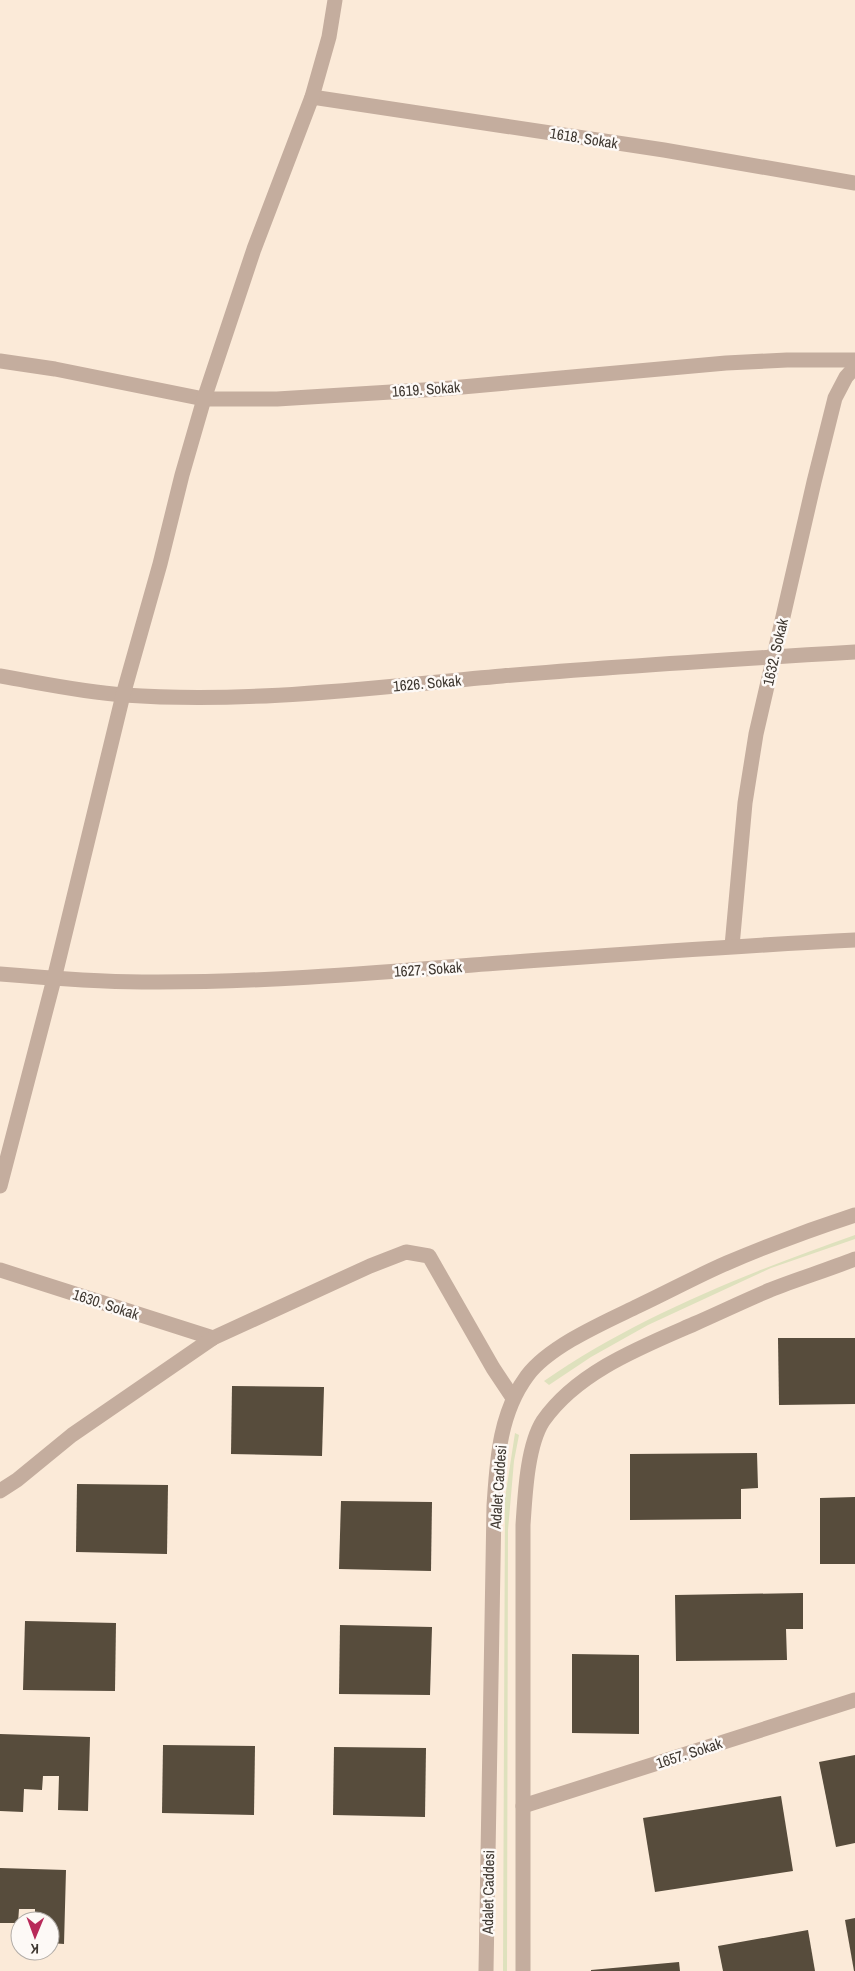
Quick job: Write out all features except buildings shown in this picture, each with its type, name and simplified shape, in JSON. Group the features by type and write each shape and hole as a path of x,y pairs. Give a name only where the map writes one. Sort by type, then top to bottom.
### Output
{"street":[{"path":"0,1186 54,979 123,695 204,399 254,249 312,97 329,37 336,0"},
{"name":"1618. Sokak","path":"312,97 664,150 855,183"},
{"name":"1619. Sokak","path":"0,361 56,369 204,399 277,398 440,389 726,362 855,360"},
{"name":"1632. Sokak","path":"732,946 745,803 756,734 835,398 846,377 855,367"},
{"name":"1626. Sokak","path":"0,676 123,695 188,697 258,696 855,652"},
{"name":"1627. Sokak","path":"0,974 54,979 140,982 227,981 396,971 732,946 855,940"},
{"name":"Adalet Caddesi","path":"486,1971 495,1498 501,1436 506,1414 513,1398 536,1365 550,1354 599,1325 728,1263 855,1215"},
{"path":"0,1491 72,1435 213,1338 370,1266 406,1252 429,1256 493,1368 513,1398"},
{"path":"523,1971 523,1525 529,1463 542,1423 558,1403 576,1386 602,1369 652,1342 770,1290 855,1259"},
{"name":"1630. Sokak","path":"0,1270 213,1338"},
{"name":"1657. Sokak","path":"523,1806 855,1700"}],"green space":[{"path":"855,1235 855,1239 771,1268 648,1325 591,1357 549,1385 544,1381 579,1358 655,1316 775,1264"},
{"path":"515,1433 519,1435 514,1461 508,1530 507,1971 503,1971 505,1498"}]}
